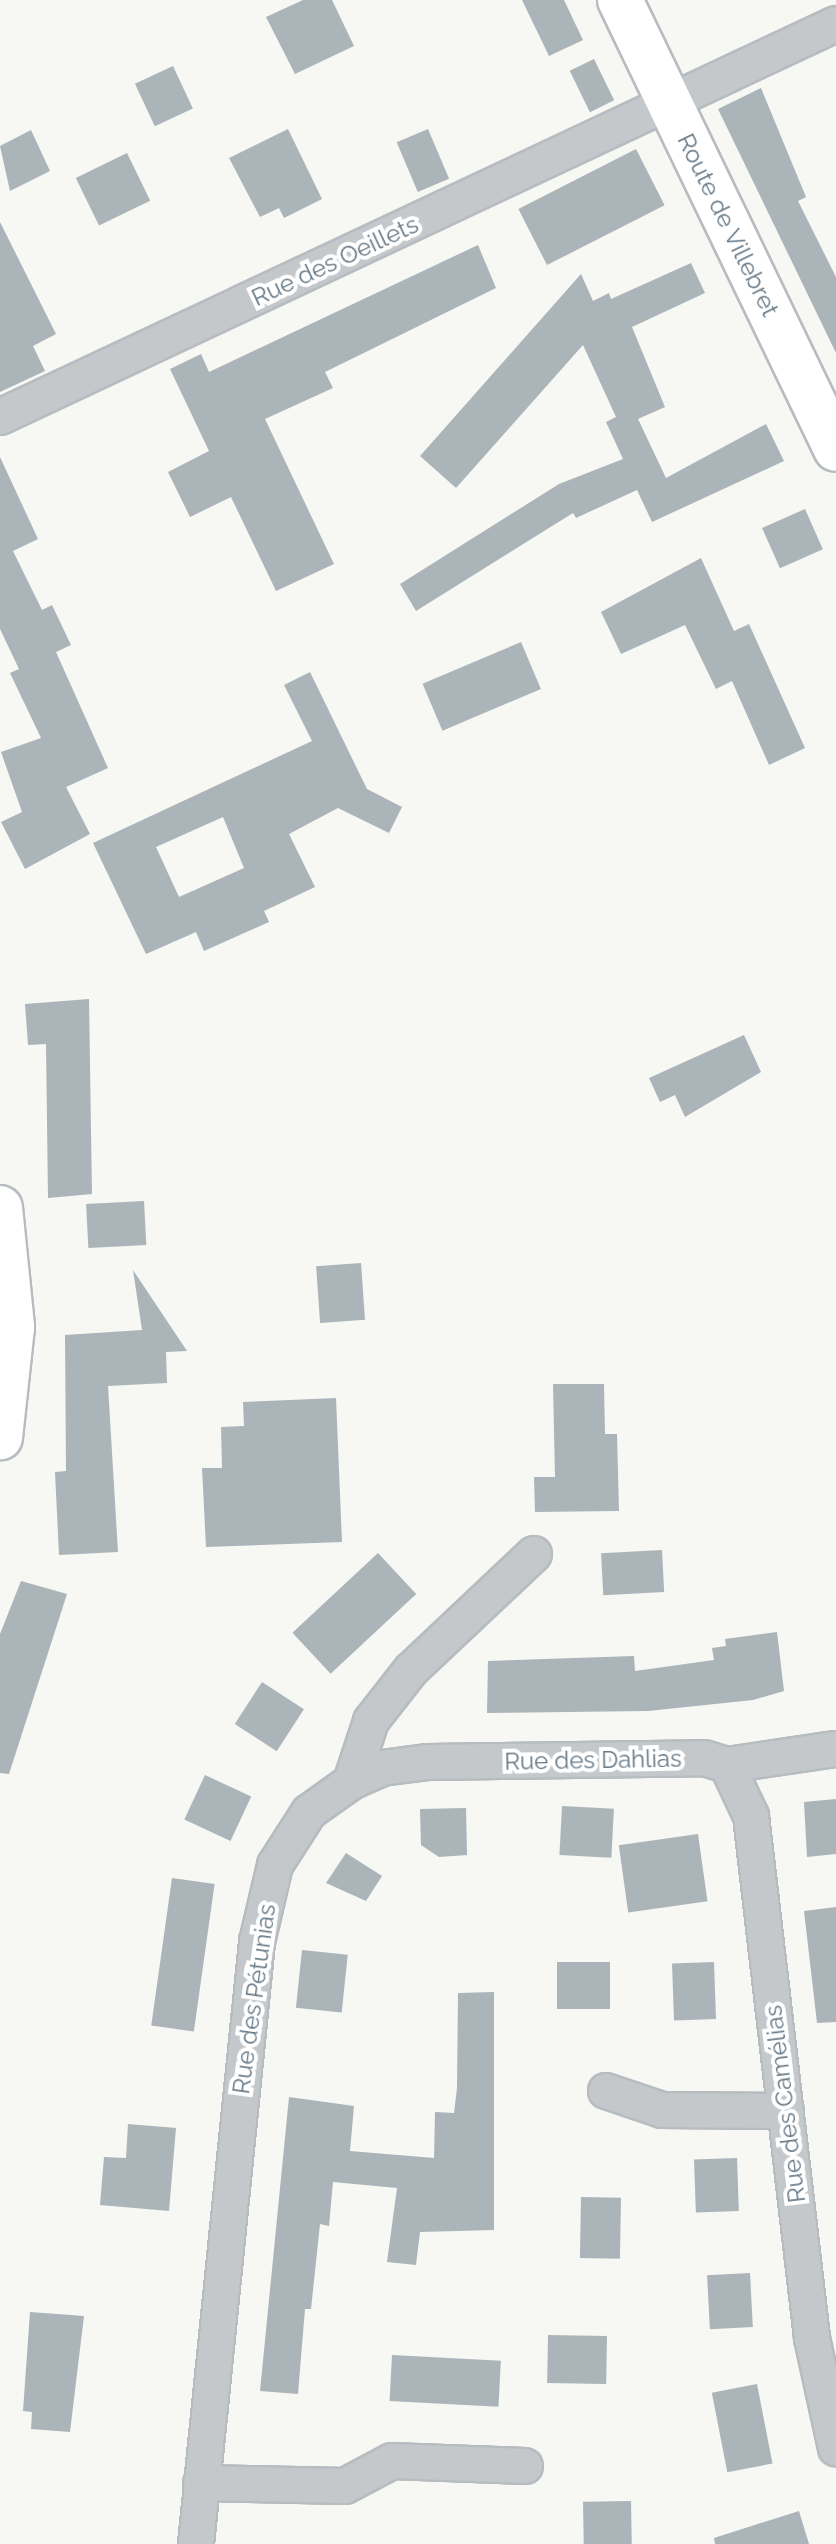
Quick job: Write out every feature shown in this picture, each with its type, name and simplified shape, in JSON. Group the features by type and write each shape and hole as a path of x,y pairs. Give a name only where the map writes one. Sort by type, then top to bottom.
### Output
{"main road":[{"name":"Route de Villebret","path":"620,0 836,449"},
{"path":"0,1208 12,1327 0,1437"}],"street":[{"name":"Rue des Oeillets","path":"0,417 836,24"},
{"path":"351,1782 371,1721 411,1670 534,1554"},
{"name":"Rue des Dahlias","path":"351,1782 382,1768 427,1762 704,1758 727,1765 836,1749"},
{"name":"Rue des Camélias","path":"727,1765 751,1816 812,2338 836,2448"},
{"name":"Rue des Pétunias","path":"196,2544 257,1942 275,1865 309,1812 351,1782"},
{"path":"606,2091 662,2110 786,2111"},
{"path":"201,2483 345,2486 392,2461 525,2466"}],"building":[{"path":"303,0 332,0 354,46 295,74 266,17"},
{"path":"522,0 564,0 583,40 549,56"},
{"path":"594,59 614,100 590,112 570,71"},
{"path":"173,66 193,109 155,126 135,84"},
{"path":"761,88 806,197 798,201 836,277 836,353 718,109"},
{"path":"288,129 322,199 284,218 279,208 260,217 229,158"},
{"path":"428,129 449,179 418,192 397,142"},
{"path":"31,130 50,171 10,191 0,146"},
{"path":"636,149 665,205 547,265 518,209"},
{"path":"127,153 150,201 99,226 76,178"},
{"path":"0,222 56,334 33,346 45,371 0,392"},
{"path":"478,245 496,288 325,372 333,388 265,419 334,564 276,591 231,497 190,517 168,472 209,451 170,369 201,354 209,372"},
{"path":"691,263 705,293 632,327 665,407 638,419 666,478 766,424 784,461 652,522 637,490 576,518 573,513 416,611 400,584 559,484 623,459 606,422 616,417 583,345 456,488 420,456 581,274 593,301 609,293 611,299"},
{"path":"0,457 38,539 13,551 42,610 52,605 71,645 56,652 108,768 66,787 90,834 25,869 1,822 22,812 1,752 41,738 10,673 19,669 0,629"},
{"path":"805,509 823,549 780,568 762,528"},
{"path":"701,558 734,631 749,624 805,748 769,765 732,681 716,689 685,625 621,654 601,612"},
{"path":"521,642 541,689 442,731 423,684"},
{"path":"310,672 367,789 402,807 389,833 338,808 289,834 315,887 264,911 269,922 204,951 196,932 146,954 93,843 312,741 284,685","holes":["223,817 244,868 179,897 156,847"]},
{"path":"89,999 92,1194 48,1198 46,1044 28,1045 25,1004"},
{"path":"744,1035 761,1072 685,1117 675,1095 660,1102 649,1078"},
{"path":"144,1201 146,1245 88,1248 86,1204"},
{"path":"361,1263 365,1320 320,1323 316,1266"},
{"path":"133,1270 187,1351 166,1352 167,1383 108,1386 118,1552 59,1555 55,1472 66,1471 65,1335 142,1330"},
{"path":"553,1384 604,1384 605,1434 617,1434 619,1511 535,1512 534,1477 555,1477"},
{"path":"336,1398 342,1542 206,1547 202,1468 222,1468 221,1427 244,1426 243,1402"},
{"path":"662,1550 664,1592 603,1595 601,1553"},
{"path":"378,1553 416,1594 331,1674 292,1633"},
{"path":"21,1581 67,1594 9,1774 0,1773 0,1634"},
{"path":"777,1632 784,1691 753,1700 648,1711 487,1713 488,1661 634,1656 635,1671 714,1660 712,1648 726,1646 725,1639"},
{"path":"262,1682 304,1709 277,1751 235,1724"},
{"path":"205,1775 251,1797 231,1841 184,1819"},
{"path":"836,1799 836,1854 807,1857 804,1802"},
{"path":"562,1806 614,1809 611,1858 559,1855"},
{"path":"466,1808 467,1855 439,1857 421,1845 420,1809"},
{"path":"698,1834 707,1901 628,1912 619,1845"},
{"path":"346,1853 382,1876 366,1901 326,1883"},
{"path":"172,1878 215,1884 194,2032 151,2026"},
{"path":"836,1907 836,2022 817,2023 804,1911"},
{"path":"302,1950 348,1955 342,2012 296,2008"},
{"path":"557,1962 610,1962 610,2009 557,2009"},
{"path":"714,1962 716,2019 674,2020 672,1963"},
{"path":"494,1992 494,2230 420,2232 416,2265 387,2262 397,2188 333,2182 329,2226 320,2224 311,2309 305,2309 298,2394 260,2391 289,2097 354,2106 350,2151 434,2158 435,2112 454,2113 458,1993"},
{"path":"128,2124 176,2128 169,2211 100,2205 104,2157 126,2158"},
{"path":"737,2158 739,2211 696,2212 694,2160"},
{"path":"581,2197 621,2198 620,2259 580,2258"},
{"path":"750,2273 753,2327 710,2329 707,2275"},
{"path":"30,2312 84,2316 70,2432 31,2429 32,2412 23,2411"},
{"path":"548,2335 607,2336 606,2384 547,2383"},
{"path":"392,2355 501,2361 498,2407 390,2401"},
{"path":"757,2384 772,2464 727,2472 712,2393"},
{"path":"631,2501 632,2544 584,2544 583,2502"},
{"path":"799,2511 809,2544 715,2544 714,2538"}]}
